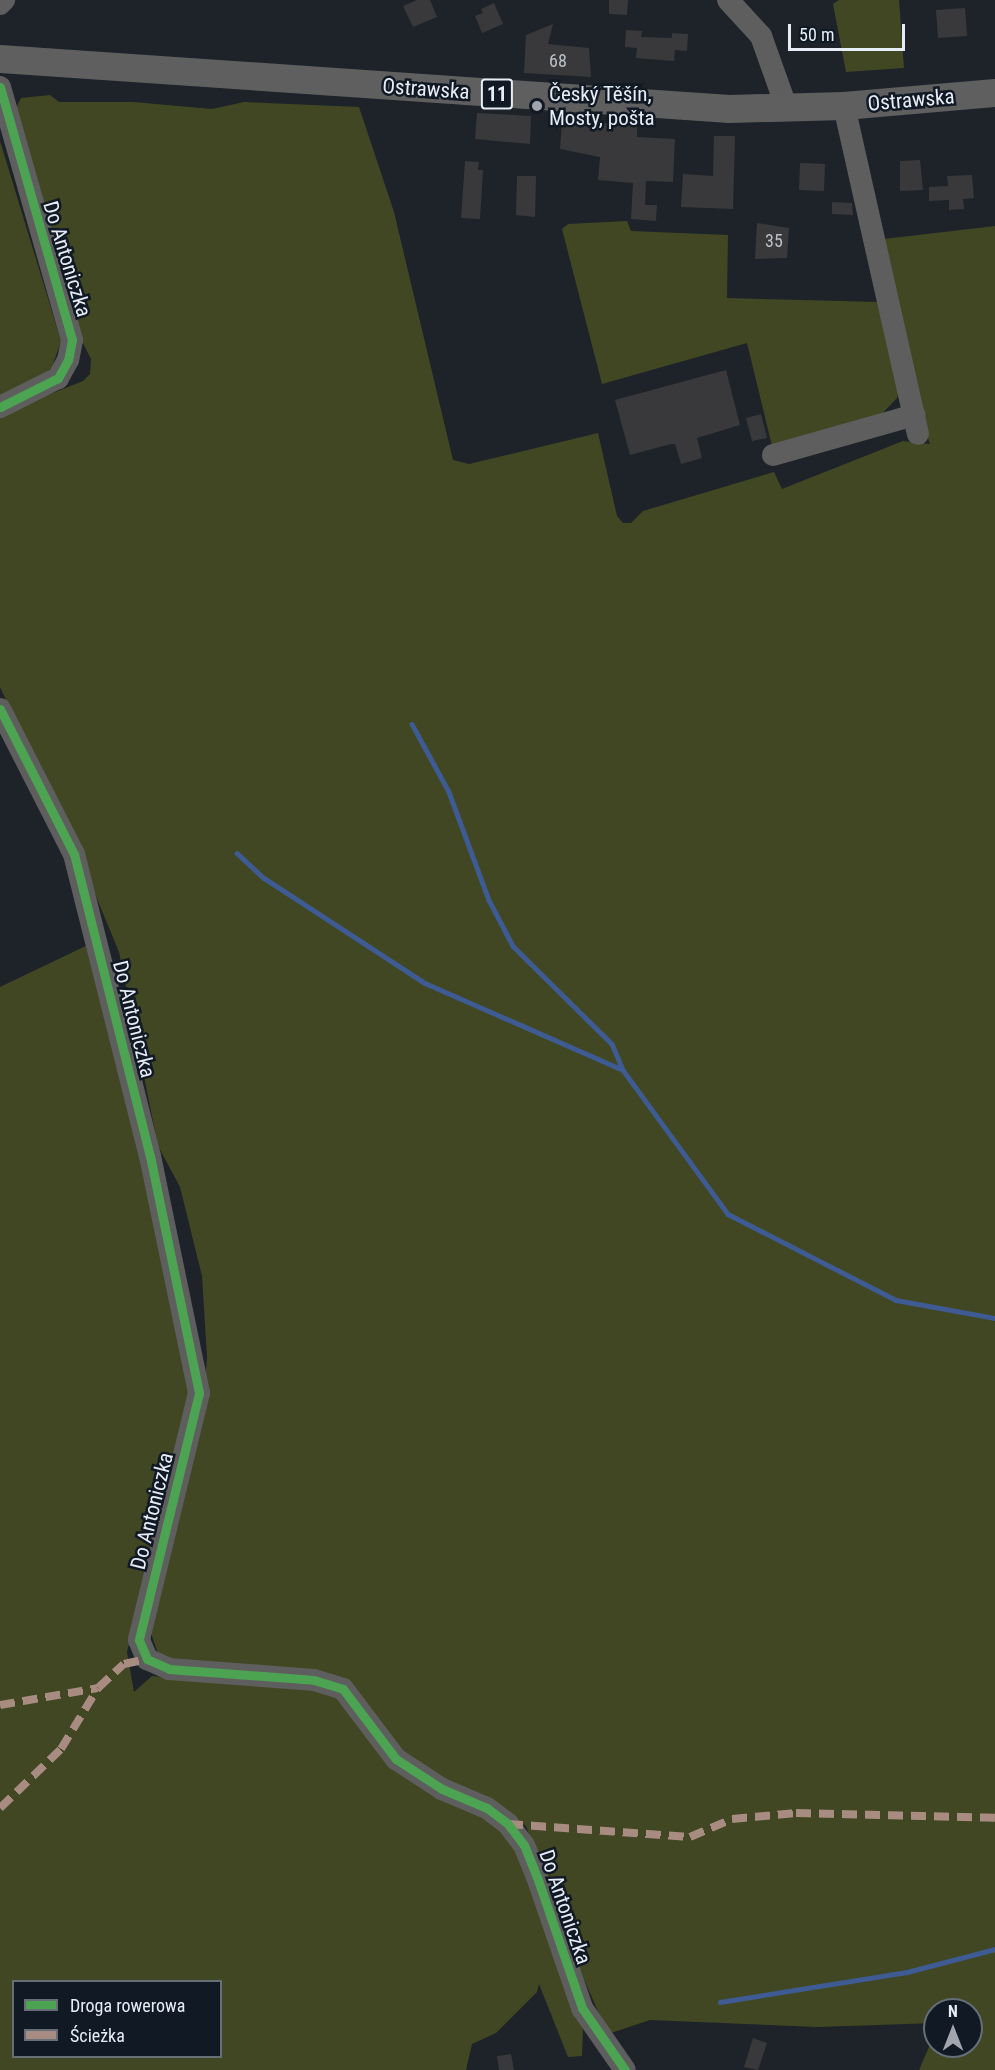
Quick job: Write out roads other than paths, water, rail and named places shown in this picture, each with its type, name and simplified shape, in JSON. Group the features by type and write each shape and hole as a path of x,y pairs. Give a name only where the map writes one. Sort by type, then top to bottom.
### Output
{"main road":[{"name":"Ostrawska","path":"0,59 695,107 787,110 995,93"}],"street":[{"path":"0,4 4,0"},
{"path":"728,0 761,36 787,110"},
{"name":"Do Antoniczka","path":"0,87 72,340 68,360 58,378 0,407"},
{"path":"773,455 916,424 844,106"},
{"name":"Do Antoniczka","path":"0,709 74,854 150,1155 199,1394 139,1640 147,1659 169,1669 314,1680 343,1689 396,1759 442,1789 487,1808 508,1824 524,1845 582,2008 624,2070"}],"waterway":[{"path":"412,724 449,792 489,900 513,946 612,1044 623,1070 728,1214 896,1300 995,1318"},
{"path":"237,853 264,878 425,983 623,1070"},
{"path":"720,2002 907,1972 995,1949"}],"place":[{"name":"Český Těšín, Mosty, pošta","path":"537,106"}]}
